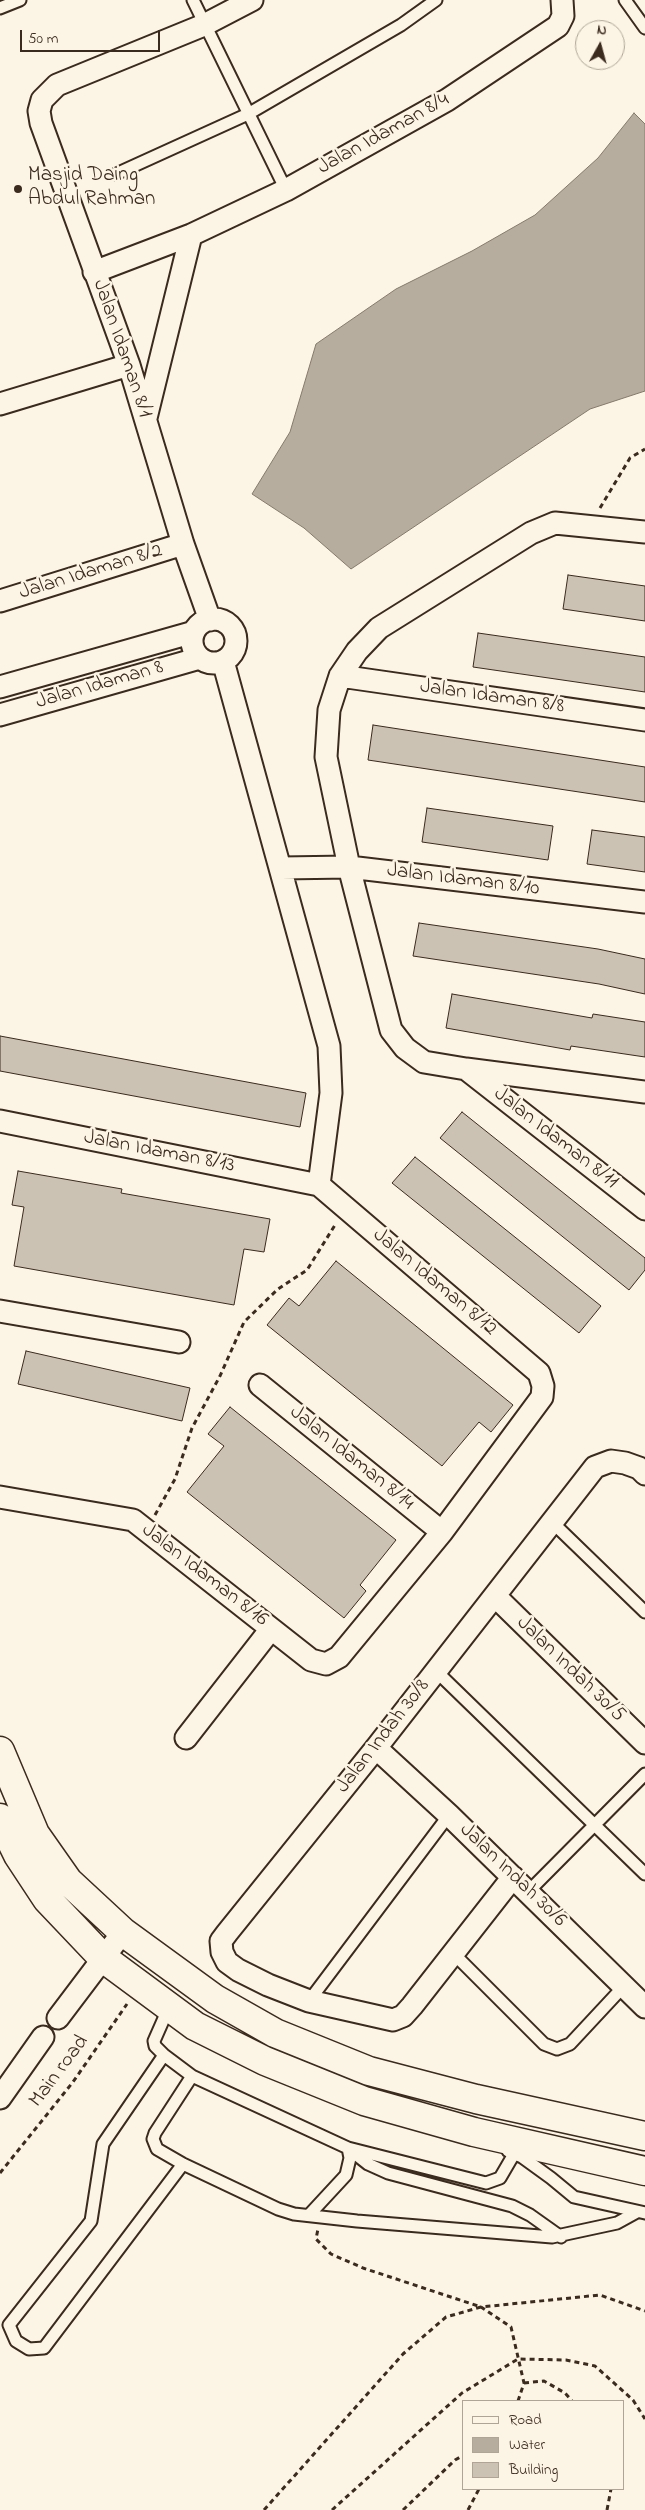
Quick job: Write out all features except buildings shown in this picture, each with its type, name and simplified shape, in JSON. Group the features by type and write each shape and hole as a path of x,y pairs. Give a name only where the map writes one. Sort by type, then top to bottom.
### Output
{"main road":[{"path":"0,1751 35,1834 68,1881 123,1932 214,1999 275,2033 369,2071 476,2099 645,2136"},
{"path":"0,1818 18,1855 47,1899 104,1958 196,2026 266,2061 364,2101 450,2125 645,2171"}],"street":[{"path":"204,26 252,0"},
{"name":"Jalan Idaman 8/4","path":"94,272 191,235 286,190 447,100 558,26 563,8"},
{"name":"Jalan Idaman 8/1","path":"202,626 183,544 146,418 129,365 41,123 39,111 42,100 57,85 204,26"},
{"path":"146,418 191,235"},
{"path":"0,404 129,365"},
{"name":"Jalan Idaman 8/11","path":"589,525 555,523 531,533 380,628 357,651 340,676 329,710 326,757 349,867 391,1030 405,1048 424,1062 645,1092"},
{"path":"589,525 645,532"},
{"name":"Jalan Idaman 8/2","path":"0,601 183,544"},
{"path":"224,622 234,631 236,645 233,652 223,661 211,663 200,658 193,646 202,626 224,622"},
{"name":"Jalan Idaman 8","path":"0,687 202,626"},
{"name":"Jalan Idaman 8","path":"0,715 200,658"},
{"path":"223,661 329,1046 331,1093 319,1185"},
{"name":"Jalan Idaman 8/8","path":"340,676 645,720"},
{"path":"21,681 31,706"},
{"name":"Jalan Idaman 8/10","path":"281,868 349,867 645,902"},
{"name":"Jalan Idaman 8/11","path":"466,1069 645,1209"},
{"name":"Jalan Idaman 8/13","path":"0,1121 319,1185"},
{"name":"Jalan Idaman 8/12","path":"319,1185 539,1373 543,1386 542,1397 442,1532"},
{"path":"0,1311 180,1342"},
{"name":"Jalan Idaman 8/14","path":"260,1385 442,1532"},
{"name":"Jalan Indah 30/8","path":"309,2001 238,1970 227,1962 222,1952 221,1941 376,1748 595,1467 611,1461 639,1468 645,1474"},
{"name":"Jalan Idaman 8/16","path":"0,1497 133,1520 311,1660 326,1664 339,1657 442,1532"},
{"name":"Jalan Indah 30/5","path":"495,1596 645,1743"},
{"path":"186,1738 271,1629"},
{"name":"Jalan Indah 30/6","path":"376,1748 449,1815 645,2006"},
{"path":"309,2001 393,2020 403,2016 453,1953 520,1884"},
{"path":"58,2018 123,1932"},
{"path":"0,2098 43,2037"}],"lane":[{"path":"0,8 20,0"},
{"path":"192,0 286,190"},
{"path":"116,174 248,114 401,25 436,0"},
{"path":"624,0 645,28"},
{"path":"552,1522 645,1612"},
{"path":"436,1671 645,1874"},
{"path":"520,1884 595,1825 645,1774"},
{"path":"309,2001 449,1815"},
{"path":"453,1953 544,2044 557,2049 570,2044 624,1986"},
{"path":"170,2007 154,2041 155,2046 164,2055 192,2076 348,2148 486,2183 500,2178 514,2154"},
{"path":"164,2055 103,2144 91,2221 9,2325 16,2341 29,2349 44,2348 183,2164"},
{"path":"192,2076 153,2139 157,2149 183,2164 278,2209 314,2216 562,2237 617,2223 641,2212"},
{"path":"450,2125 514,2154 551,2178 574,2197 641,2212"},
{"path":"314,2216 346,2175 350,2158 348,2148"},
{"path":"348,2148 368,2164 388,2173 512,2206 530,2215 562,2237"}],"path":[{"path":"589,525 630,458 645,449"},
{"path":"146,1531 176,1479 192,1428 220,1376 244,1322 278,1289 307,1270 346,1208"},
{"name":"Main road","path":"0,2173 73,2082 140,1985"},
{"path":"314,2216 316,2239 331,2254 362,2268 481,2307 511,2327 524,2383 518,2400"},
{"path":"264,2510 403,2354 446,2318 481,2307 600,2296 645,2311"},
{"path":"332,2510 462,2393 518,2359 566,2360 595,2366 633,2400 645,2419"},
{"path":"524,2383 544,2381 565,2393 571,2400"},
{"path":"403,2510 455,2460 462,2456"},
{"path":"468,2510 478,2490"},
{"path":"607,2510 611,2490"}],"water":[{"path":"634,113 645,124 645,391 590,409 351,569 304,528 252,494 290,432 316,344 396,289 472,251 535,215 598,158"}],"place":[{"name":"Masjid Daing Abdul Rahman","path":"18,189"}]}
